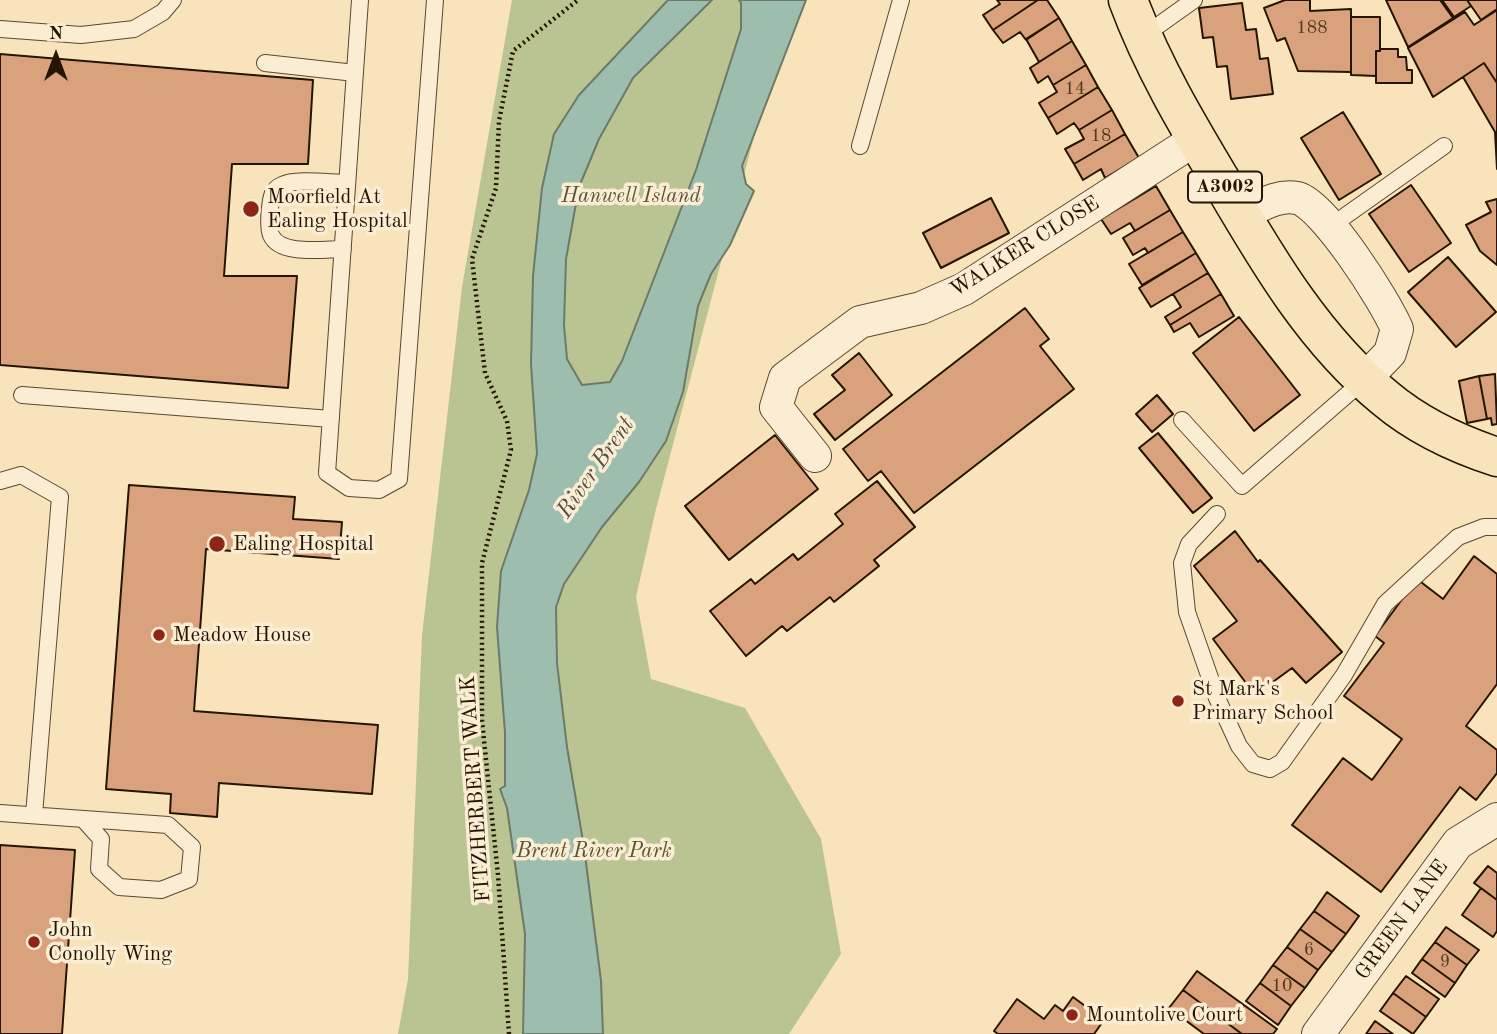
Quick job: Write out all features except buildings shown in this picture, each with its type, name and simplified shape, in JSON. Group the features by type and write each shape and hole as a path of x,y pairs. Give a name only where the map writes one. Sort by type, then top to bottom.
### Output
{"main road":[{"name":"A3002","path":"1128,0 1142,37 1196,139 1268,259 1305,312 1364,380 1408,416 1471,448 1497,457"}],"street":[{"name":"WALKER CLOSE","path":"815,456 776,407 785,378 860,321 921,308 964,289 1196,139"},
{"path":"1241,215 1280,197 1299,198 1312,204 1331,226 1388,307 1397,329 1390,353 1364,380"},
{"name":"GREEN LANE","path":"1318,1034 1458,843 1497,819"}],"lane":[{"path":"0,29 81,35 134,29 163,12 173,0"},
{"path":"360,0 327,473 349,488 379,490 399,479 435,0"},
{"path":"860,146 901,0"},
{"path":"1142,37 1194,0"},
{"path":"265,63 355,73"},
{"path":"1331,226 1444,146"},
{"path":"343,249 285,248 275,242 269,222 271,198 274,191 283,184 347,183"},
{"path":"1182,420 1242,486 1364,380"},
{"path":"22,396 331,419"},
{"path":"0,481 21,475 60,497 34,815"},
{"path":"1217,514 1189,544 1182,563 1187,612 1217,698 1239,746 1253,765 1270,769 1282,762 1343,675 1385,604 1458,537 1484,527 1497,527"},
{"path":"0,813 169,825 192,847 189,879 161,890 119,887 99,869 101,839 83,819"}],"path":[{"name":"FITZHERBERT WALK","path":"509,1034 498,875 482,721 482,563 510,450 508,421 485,373 472,259 496,188 499,121 513,51 578,0"}],"green space":[{"name":"Brent River Park","path":"512,0 790,0 656,509 636,597 651,679 745,708 821,839 841,954 789,1034 398,1034 408,979 422,635 462,287"}],"water":[{"name":"River Brent","path":"668,0 712,0 633,78 599,139 579,187 566,259 564,325 567,359 582,385 610,382 622,361 696,170 741,29 739,0 806,0 742,166 746,184 754,191 730,245 711,274 698,306 683,392 666,441 639,482 602,527 564,584 556,607 557,663 601,981 603,1034 523,1034 525,934 507,808 500,789 505,786 505,733 497,627 501,571 529,490 537,454 531,364 533,276 542,188 554,134 579,95"}],"place":[{"name":"Moorfield At Ealing Hospital","path":"251,209"},
{"name":"Ealing Hospital","path":"217,544"},
{"name":"Meadow House","path":"159,635"},
{"name":"St Mark's Primary School","path":"1178,701"},
{"name":"John Conolly Wing","path":"34,942"},
{"name":"Mountolive Court","path":"1072,1015"}],"park label":[{"name":"Hanwell Island","path":"631,196"}]}
